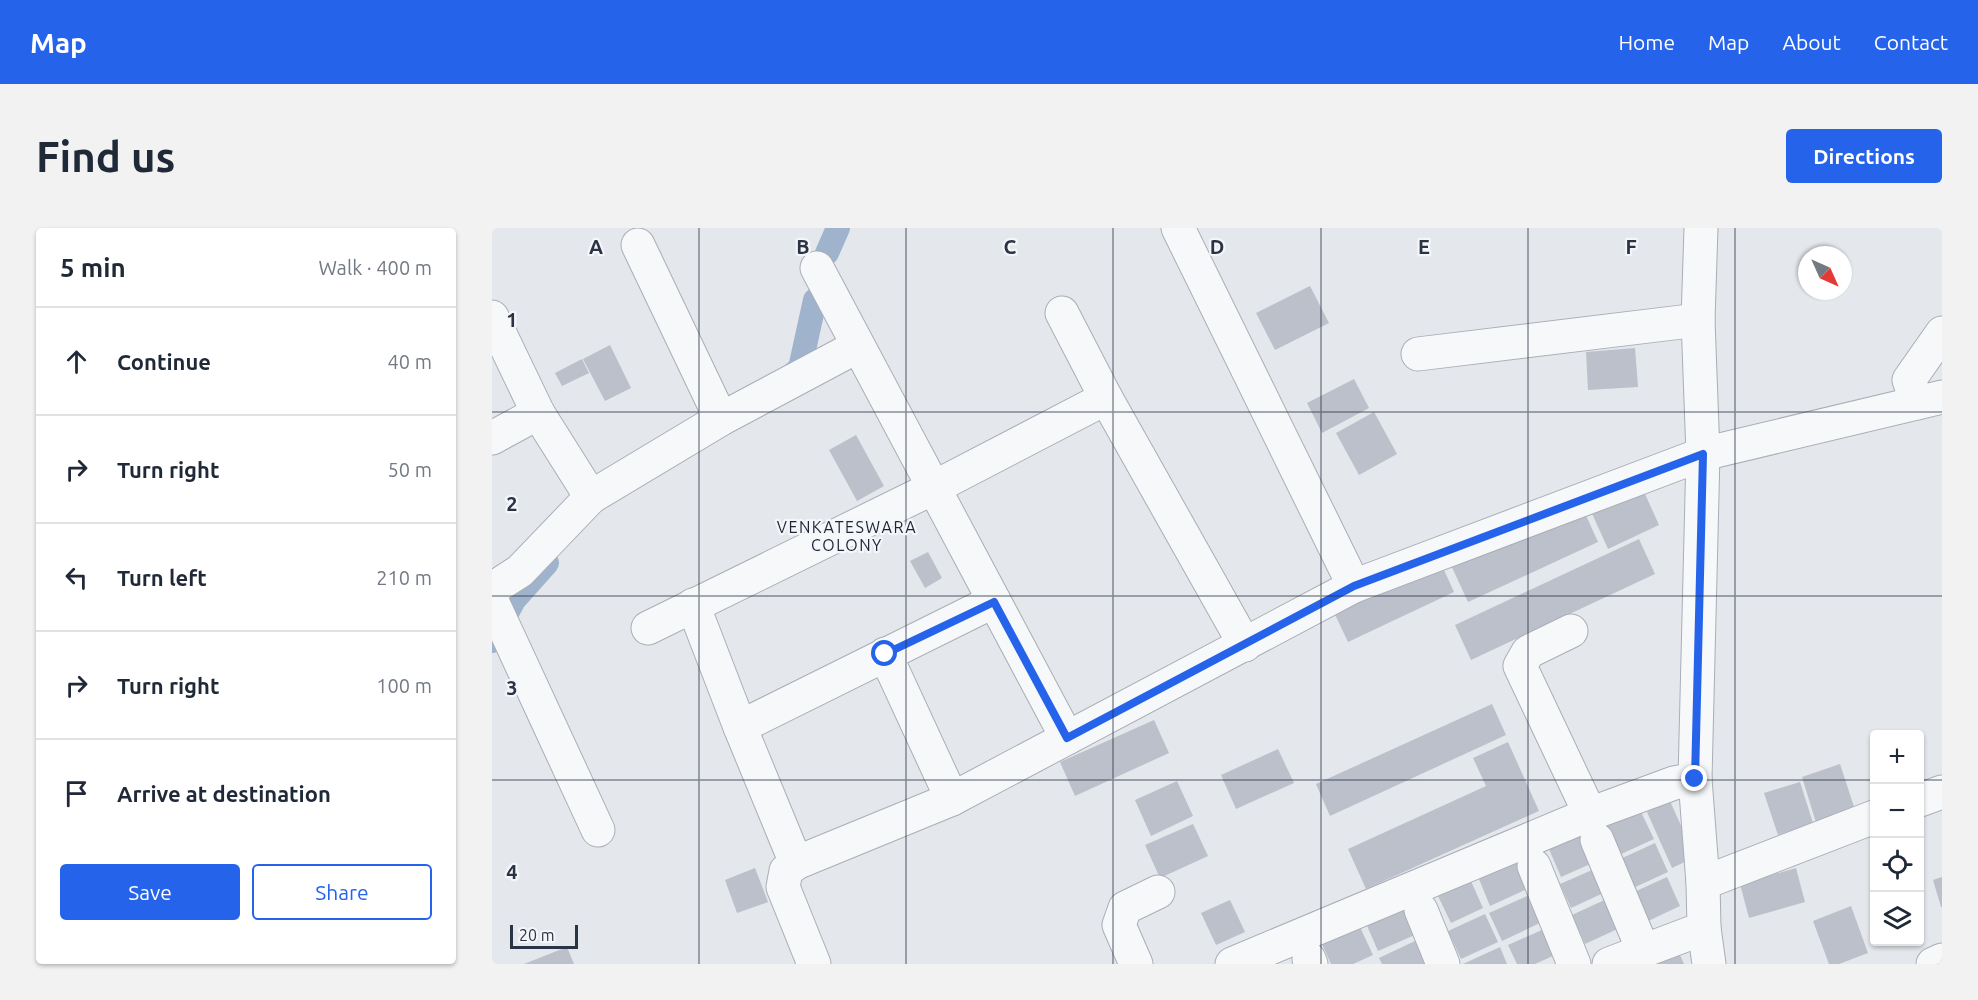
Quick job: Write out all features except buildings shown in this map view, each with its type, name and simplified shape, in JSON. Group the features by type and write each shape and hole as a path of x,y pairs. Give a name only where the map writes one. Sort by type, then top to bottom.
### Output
{"street":[{"path":"1178,228 1354,586"},
{"path":"1701,228 1698,320 1703,454 1695,779 1704,928 1709,964"},
{"path":"638,244 721,419"},
{"path":"817,268 1067,738"},
{"path":"1062,313 1106,398 1245,645"},
{"path":"492,318 538,413 591,497"},
{"path":"1418,354 1698,320"},
{"path":"1929,400 1909,380 1942,333"},
{"path":"492,590 520,571 591,497 721,419 858,346"},
{"path":"648,628 933,488 1106,398"},
{"path":"814,964 783,887 786,871 796,862 951,799 1354,586 1703,454 1929,400"},
{"path":"492,438 538,413"},
{"path":"492,601 598,830"},
{"path":"740,727 994,602"},
{"path":"693,605 796,862"},
{"path":"1572,631 1527,652 1520,666 1594,827 1643,950"},
{"path":"885,654 951,799"},
{"path":"1232,964 1594,827 1674,783 1695,779"},
{"path":"1924,799 1942,792"},
{"path":"1703,883 1870,820"},
{"path":"1534,866 1574,964"},
{"path":"1136,964 1119,925 1125,908 1158,892"},
{"path":"1421,910 1443,964"},
{"path":"1609,964 1704,928"},
{"path":"1933,964 1942,960"}],"waterway":[{"path":"827,253 838,228"},
{"path":"785,381 800,368 815,300"},
{"path":"492,641 514,600 547,563"}],"district":[{"name":"VENKATESWARA COLONY","path":"847,536"}],"route":[{"path":"885,654 994,602 1067,738 1354,586 1703,454 1695,779"}]}
